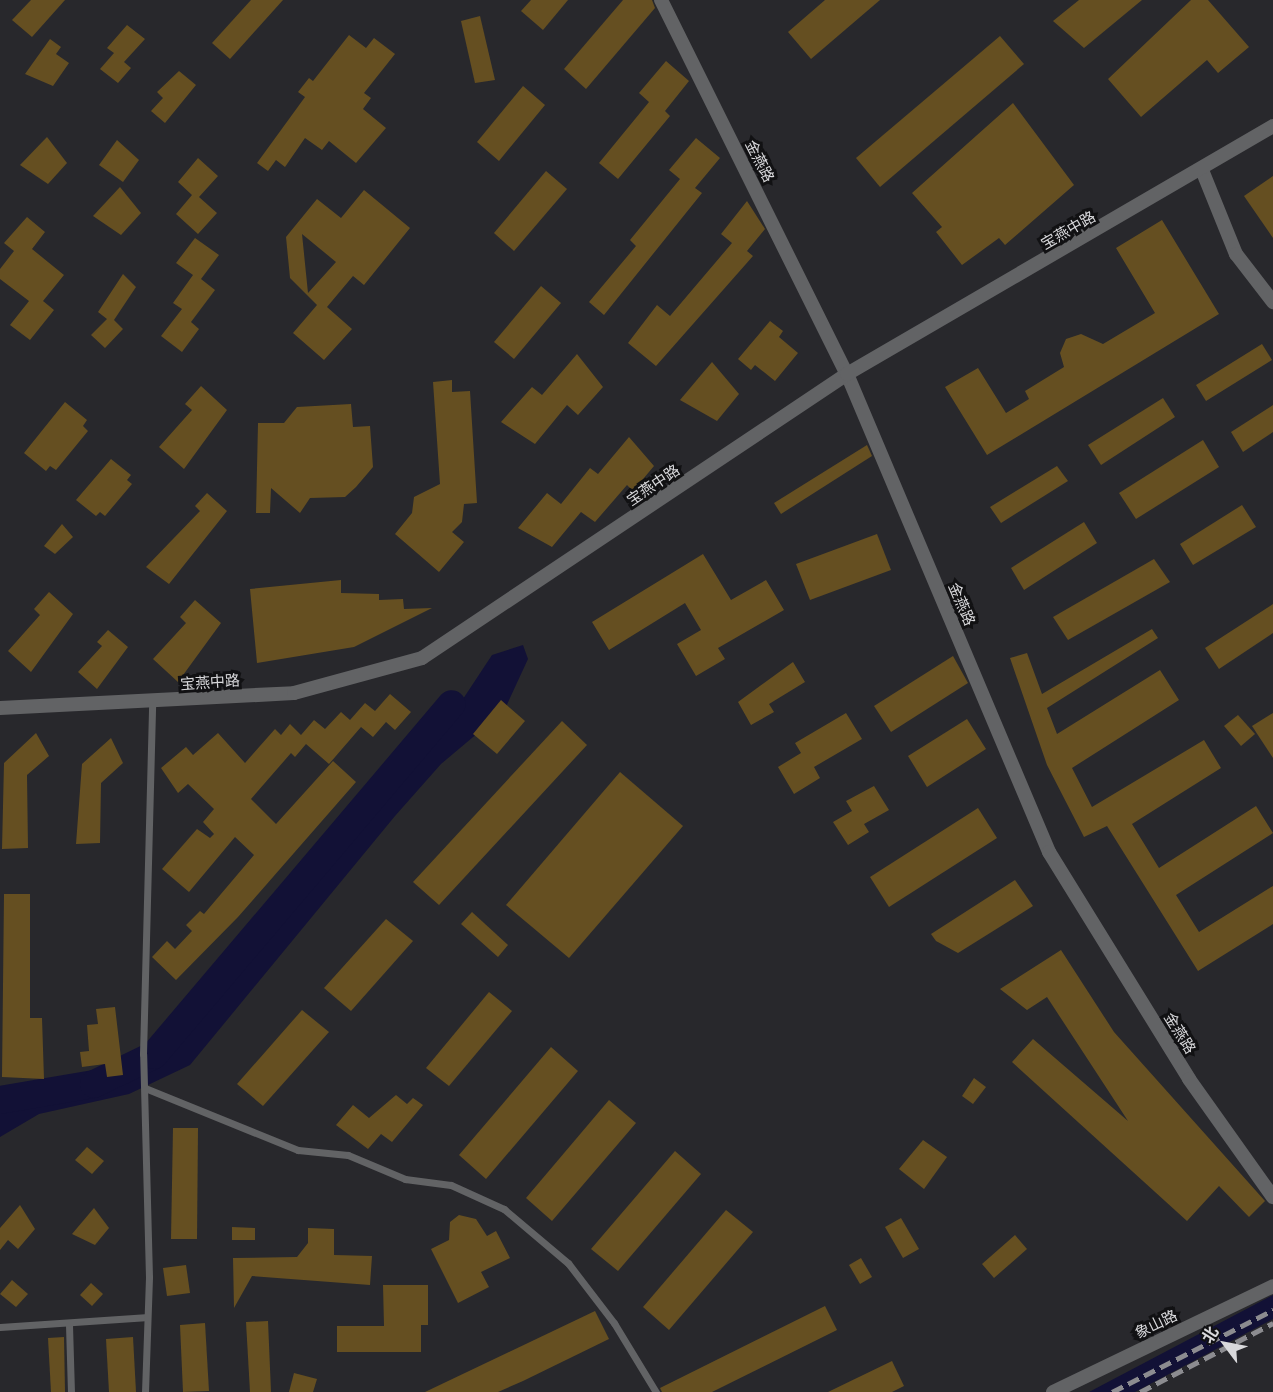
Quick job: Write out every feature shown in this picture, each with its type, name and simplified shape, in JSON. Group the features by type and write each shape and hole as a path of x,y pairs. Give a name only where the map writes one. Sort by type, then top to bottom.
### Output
{"street":[{"name":"金燕路","path":"661,0 847,374 1049,852 1189,1079 1273,1197"},
{"name":"宝燕中路","path":"0,708 152,703 294,693 422,658 847,374 1202,170 1273,126"},
{"path":"1202,170 1236,254 1273,302"},
{"name":"象山路","path":"1053,1392 1273,1286"}],"lane":[{"path":"146,1392 143,1054 152,703"},
{"path":"145,1088 298,1150 348,1155 405,1179 451,1185 504,1209 568,1263 656,1392"},
{"path":"0,1327 69,1325 145,1317"},
{"path":"69,1325 71,1392"}],"shaded area":[{"path":"523,645 528,659 504,711 441,764 395,816 190,1065 129,1094 39,1114 0,1137 0,1110 10,1104 71,1084 140,1070 172,1054 461,702 492,655"},
{"path":"1273,1295 1273,1319 1135,1392 1089,1392"}],"building":[{"path":"31,0 65,0 32,37 12,20"},
{"path":"251,0 283,0 230,59 212,43"},
{"path":"531,0 568,0 543,30 521,11"},
{"path":"623,0 652,0 655,8 586,89 564,69"},
{"path":"825,0 880,0 811,59 788,32"},
{"path":"1079,0 1142,0 1084,48 1053,21"},
{"path":"1191,0 1208,0 1249,47 1218,73 1207,60 1141,117 1108,79"},
{"path":"480,16 495,80 475,83 461,21"},
{"path":"127,25 145,39 124,62 131,68 118,83 100,69 114,53 107,48"},
{"path":"349,35 366,48 374,38 395,54 364,93 371,98 363,109 386,128 356,163 329,141 322,150 305,138 285,167 276,160 268,171 257,163 305,97 298,92 309,78 313,81"},
{"path":"1000,36 1024,64 880,187 856,158"},
{"path":"50,39 61,47 56,54 69,63 53,86 25,74"},
{"path":"666,61 689,81 665,111 670,116 618,179 599,163 649,102 639,93"},
{"path":"179,71 196,85 165,123 151,111 163,98 157,92"},
{"path":"523,86 545,105 499,161 477,142"},
{"path":"1013,103 1074,185 1005,245 999,238 962,265 936,232 942,227 912,193"},
{"path":"47,137 67,163 48,184 20,165"},
{"path":"696,138 720,158 695,188 702,193 604,315 589,302 636,246 630,240 680,179 669,170"},
{"path":"117,140 139,160 123,182 99,165"},
{"path":"198,158 218,176 199,197 217,213 198,234 176,214 192,195 178,182"},
{"path":"546,171 567,189 514,251 494,233"},
{"path":"1273,176 1273,238 1244,196"},
{"path":"120,187 141,213 121,235 93,216"},
{"path":"364,190 410,228 364,285 353,276 327,307 352,329 324,360 293,333 317,305 290,278 286,237 317,199 341,218","holes":["302,234 336,262 308,293"]},
{"path":"747,201 765,229 747,251 753,256 656,366 628,343 657,305 670,316 732,243 721,234"},
{"path":"27,217 45,232 32,249 64,275 43,301 54,310 30,340 10,325 29,301 0,279 0,269 14,251 4,243"},
{"path":"1162,220 1219,314 987,455 945,387 978,368 1006,413 1029,399 1025,391 1064,367 1060,353 1066,339 1081,334 1103,344 1155,313 1116,248"},
{"path":"195,238 219,255 201,279 215,290 191,322 199,329 182,352 161,336 182,309 173,303 193,275 176,263"},
{"path":"123,274 136,287 114,320 123,329 105,348 91,335 107,319 98,312"},
{"path":"541,286 561,303 514,359 494,342"},
{"path":"770,321 783,331 779,337 798,353 775,381 755,365 751,370 738,359"},
{"path":"1262,344 1272,360 1206,401 1196,385"},
{"path":"577,354 603,387 578,415 567,405 535,444 501,422 532,387 542,395"},
{"path":"712,362 739,394 717,421 680,400"},
{"path":"452,380 452,392 470,391 477,503 464,504 462,522 452,532 464,542 439,572 395,534 412,513 414,497 440,484 433,382"},
{"path":"201,386 227,410 184,469 159,447 192,410 185,404"},
{"path":"1163,398 1175,417 1101,465 1088,445"},
{"path":"65,402 87,420 83,426 88,431 56,470 50,466 46,471 24,453"},
{"path":"351,404 353,427 370,426 373,467 356,487 345,497 310,498 300,513 271,488 270,513 256,513 258,423 284,423 297,407"},
{"path":"1273,405 1273,432 1243,452 1231,432"},
{"path":"629,437 654,466 633,491 627,485 595,522 581,512 552,547 518,528 547,493 561,504 590,468 598,474"},
{"path":"1203,440 1219,467 1136,519 1119,493"},
{"path":"867,445 872,456 781,514 774,503"},
{"path":"111,459 131,475 127,480 132,484 105,516 100,512 96,516 76,500"},
{"path":"1057,466 1068,481 1001,523 990,507"},
{"path":"207,493 227,511 169,584 146,567 200,511 195,506"},
{"path":"1242,505 1256,527 1193,565 1180,544"},
{"path":"1084,522 1097,543 1024,590 1011,568"},
{"path":"62,524 73,537 55,554 44,546"},
{"path":"877,534 891,570 810,600 796,564"},
{"path":"703,554 731,600 766,580 784,610 718,648 725,659 696,676 677,644 701,630 685,603 609,650 592,622"},
{"path":"1154,559 1170,582 1068,640 1053,617"},
{"path":"341,580 341,593 379,594 379,600 403,599 404,609 432,608 354,647 257,663 250,589"},
{"path":"49,592 73,614 31,672 8,651 40,615 34,609"},
{"path":"195,600 221,623 178,682 153,659 186,623 180,617"},
{"path":"1273,604 1273,633 1219,669 1205,648"},
{"path":"1152,629 1158,638 1047,708 1057,734 1160,670 1179,700 1072,768 1092,807 1204,740 1221,768 1132,824 1159,868 1256,806 1273,833 1176,895 1199,932 1273,886 1273,924 1198,971 1107,826 1084,837 1047,765 1010,658 1027,653 1042,694"},
{"path":"108,630 128,647 97,689 78,672 102,646 97,642"},
{"path":"953,656 968,683 891,732 874,706"},
{"path":"793,662 805,682 769,704 774,712 751,725 738,702"},
{"path":"390,694 411,712 395,730 386,722 373,737 361,727 329,764 306,744 295,757 291,753 251,799 276,824 333,761 356,782 238,917 176,980 152,957 167,941 175,949 192,931 186,925 200,911 204,914 254,855 235,837 189,892 162,869 197,829 210,838 214,834 203,822 214,809 188,784 178,793 161,768 186,747 193,755 218,733 245,763 275,729 281,735 290,724 301,735 314,720 325,729 341,712 350,720 365,703 375,711"},
{"path":"501,700 525,721 497,754 473,734"},
{"path":"846,713 862,739 814,767 820,778 794,794 778,767 801,753 795,743"},
{"path":"1273,713 1273,758 1252,726"},
{"path":"1238,715 1255,734 1241,746 1224,726"},
{"path":"967,719 986,749 927,787 908,756"},
{"path":"562,721 587,745 439,905 413,882"},
{"path":"36,733 49,756 27,775 28,848 2,849 4,763"},
{"path":"111,738 123,763 101,783 100,843 76,844 82,764"},
{"path":"620,772 683,826 569,958 506,905"},
{"path":"874,786 889,810 864,824 869,832 848,845 833,822 852,811 846,801"},
{"path":"978,808 997,838 889,907 870,877"},
{"path":"1015,880 1033,906 958,953 936,941 931,934"},
{"path":"4,894 30,894 30,1018 42,1018 44,1079 2,1077"},
{"path":"472,912 508,945 498,957 461,924"},
{"path":"386,919 413,941 351,1011 324,988"},
{"path":"1061,950 1114,1032 1265,1201 1249,1217 1219,1186 1187,1221 1012,1062 1033,1039 1128,1121 1047,997 1027,1010 1000,989"},
{"path":"489,992 512,1011 449,1086 426,1068"},
{"path":"115,1007 123,1075 107,1077 105,1064 82,1067 80,1052 89,1051 87,1025 98,1024 96,1009"},
{"path":"302,1010 329,1032 263,1106 237,1084"},
{"path":"551,1047 578,1071 486,1179 459,1155"},
{"path":"974,1078 986,1087 973,1104 962,1096"},
{"path":"396,1095 407,1104 413,1098 423,1105 392,1142 381,1134 368,1149 336,1125 353,1105 369,1118"},
{"path":"609,1100 636,1123 552,1221 526,1198"},
{"path":"173,1128 198,1128 197,1239 171,1239"},
{"path":"923,1140 947,1157 924,1189 899,1169"},
{"path":"87,1147 104,1161 92,1174 75,1160"},
{"path":"675,1151 701,1174 618,1271 591,1249"},
{"path":"20,1205 35,1229 18,1249 8,1240 0,1250 0,1228"},
{"path":"94,1208 109,1228 95,1245 72,1234"},
{"path":"726,1210 753,1232 669,1330 643,1307"},
{"path":"459,1215 476,1219 487,1236 496,1231 510,1258 481,1272 489,1287 458,1303 431,1249 449,1240 450,1222"},
{"path":"901,1218 919,1249 903,1258 885,1227"},
{"path":"232,1227 255,1228 255,1240 232,1240"},
{"path":"308,1228 334,1229 334,1255 372,1256 370,1285 252,1276 234,1308 233,1258 297,1257 308,1243"},
{"path":"1015,1235 1027,1249 994,1278 982,1264"},
{"path":"861,1258 872,1277 860,1284 849,1265"},
{"path":"186,1265 190,1293 167,1296 163,1268"},
{"path":"12,1280 28,1294 16,1307 0,1294"},
{"path":"91,1283 103,1294 92,1306 80,1295"},
{"path":"383,1285 428,1285 428,1325 421,1325 421,1352 337,1352 337,1326 384,1326"},
{"path":"825,1306 837,1330 712,1392 662,1392 660,1388"},
{"path":"595,1311 609,1339 523,1381 498,1392 425,1392"},
{"path":"268,1321 271,1392 250,1392 246,1322"},
{"path":"205,1323 209,1391 183,1392 180,1325"},
{"path":"64,1337 65,1392 51,1392 48,1338"},
{"path":"133,1337 136,1392 109,1392 106,1339"},
{"path":"892,1361 904,1386 892,1392 828,1392"},
{"path":"294,1373 317,1379 313,1392 289,1392"}],"waterway":[{"path":"0,1100 94,1084 154,1055 452,704"}],"railway":[{"path":"1112,1392 1273,1310"},
{"path":"1140,1392 1273,1323"}]}
